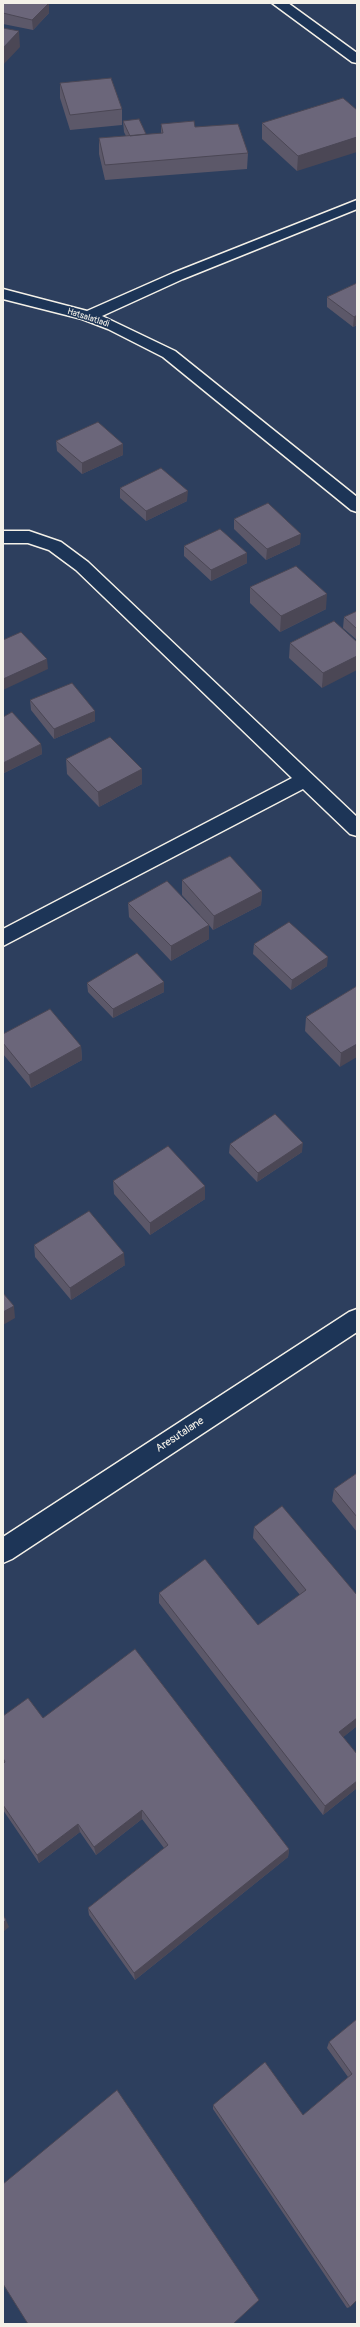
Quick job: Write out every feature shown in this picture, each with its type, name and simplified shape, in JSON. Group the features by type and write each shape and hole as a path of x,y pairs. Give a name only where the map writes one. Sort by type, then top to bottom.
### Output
{"street":[{"path":"279,3 357,59"},
{"path":"344,49 357,43"},
{"path":"88,316 178,276 357,204"},
{"name":"Hatsalatladi","path":"3,294 88,316 114,326 169,354 357,506"},
{"path":"3,537 29,538 55,546 82,566 304,780 357,829"},
{"path":"3,938 304,780"},
{"name":"Aresutalane","path":"3,1552 357,1320"}],"building":[{"path":"3,3 49,3 32,20 3,13"},
{"path":"3,28 19,31 3,48"},
{"path":"111,78 122,109 70,115 60,83"},
{"path":"343,98 357,110 357,137 298,156 262,123"},
{"path":"139,119 146,134 130,136 123,121"},
{"path":"194,121 195,127 238,124 248,153 105,165 99,138 163,133 161,124"},
{"path":"357,283 357,315 354,317 327,297"},
{"path":"98,422 123,444 82,463 56,441"},
{"path":"161,468 188,491 146,511 120,488"},
{"path":"268,503 301,534 267,549 234,519"},
{"path":"220,529 247,553 211,570 184,546"},
{"path":"296,566 327,594 281,616 250,587"},
{"path":"357,611 357,629 344,617"},
{"path":"334,621 357,642 357,656 323,673 290,643"},
{"path":"21,632 47,659 3,679 3,640"},
{"path":"72,683 95,711 54,729 30,700"},
{"path":"12,712 41,744 3,763 3,717"},
{"path":"110,737 142,769 98,792 66,759"},
{"path":"230,856 262,891 214,916 182,880"},
{"path":"167,881 209,925 171,946 128,903"},
{"path":"289,922 328,957 292,980 254,944"},
{"path":"137,953 164,982 113,1009 87,983"},
{"path":"357,986 357,1044 341,1053 306,1017"},
{"path":"50,1009 81,1046 29,1075 3,1043 3,1034"},
{"path":"275,1114 303,1143 258,1173 230,1144"},
{"path":"168,1146 205,1186 150,1223 113,1181"},
{"path":"89,1211 124,1253 70,1288 34,1245"},
{"path":"3,1293 14,1306 3,1312"},
{"path":"357,1473 357,1517 334,1489"},
{"path":"282,1506 357,1595 357,1718 339,1732 357,1754 357,1781 325,1806 159,1593 205,1559 258,1625 306,1590 254,1527"},
{"path":"135,1649 289,1849 134,1973 88,1908 168,1845 142,1810 94,1847 78,1824 37,1855 3,1805 3,1764 5,1762 3,1758 3,1716 28,1698 43,1718"},
{"path":"3,1915 6,1920 3,1923"},
{"path":"357,2019 357,2300 350,2307 213,2105 265,2062 303,2115 352,2074 329,2042"},
{"path":"117,2090 259,2300 233,2324 28,2324 3,2284 3,2184"}]}
